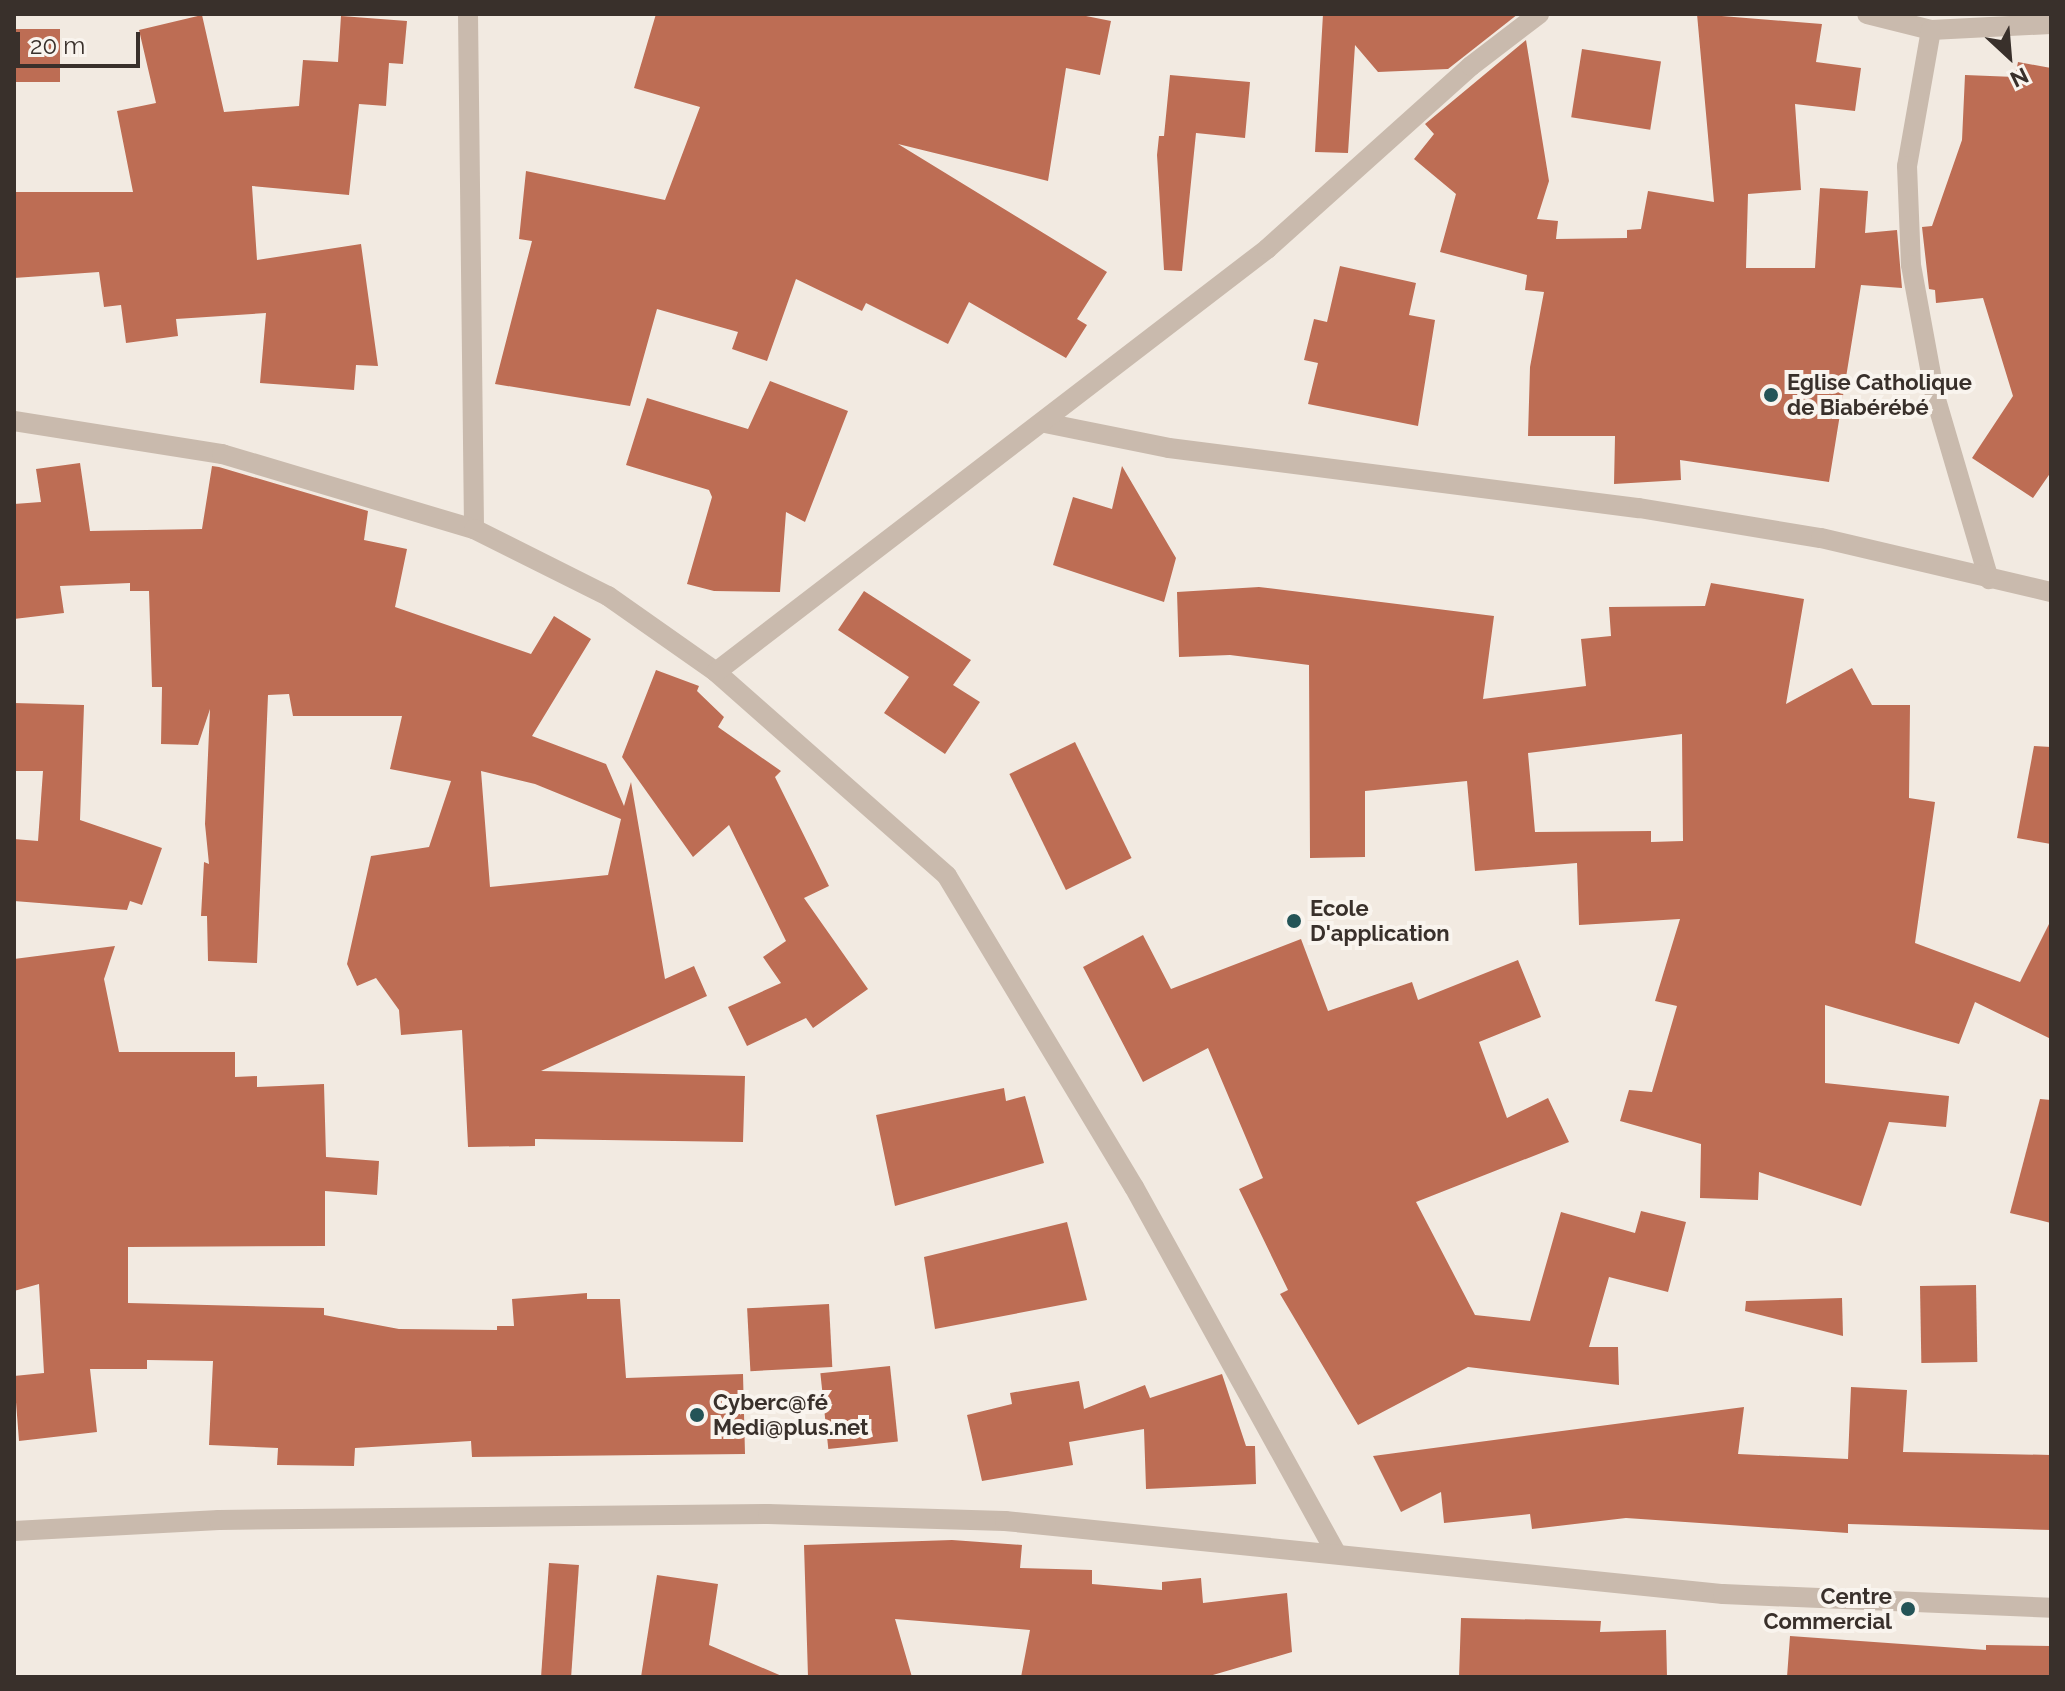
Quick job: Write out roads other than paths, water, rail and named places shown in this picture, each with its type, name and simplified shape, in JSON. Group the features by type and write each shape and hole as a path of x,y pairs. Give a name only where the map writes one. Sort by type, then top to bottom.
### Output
{"street":[{"path":"468,14 474,529"},
{"path":"716,672 887,538 1045,423 1267,249 1471,66 1539,14"},
{"path":"1867,14 1931,30 2051,24"},
{"path":"1931,30 1907,166 1911,265 1935,396 1989,579"},
{"path":"14,421 222,454 474,529 608,596 716,672 947,876 1156,1225 1337,1554"},
{"path":"1045,423 1169,448 1639,508 1821,538 2051,592"},
{"path":"14,1531 219,1520 768,1514 1005,1521 1723,1594 2051,1608"}],"place":[{"name":"Eglise Catholique de Biabérébé","path":"1771,395"},
{"name":"Ecole D'application","path":"1294,921"},
{"name":"Cyberc@fé Medi@plus.net","path":"697,1415"},
{"name":"Centre Commercial","path":"1908,1609"}]}
